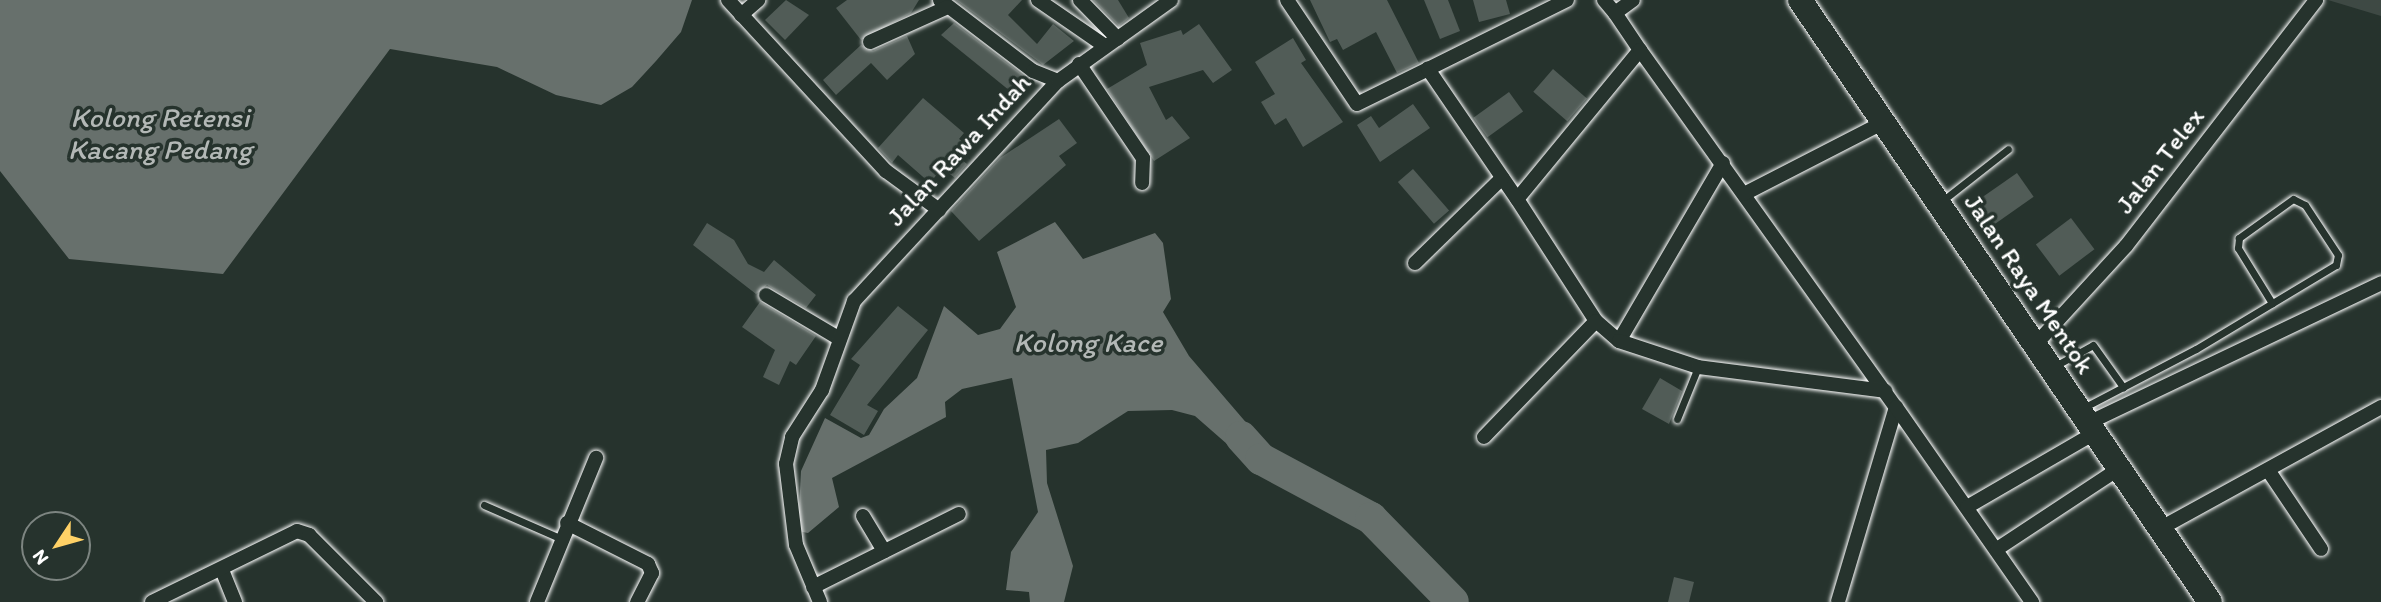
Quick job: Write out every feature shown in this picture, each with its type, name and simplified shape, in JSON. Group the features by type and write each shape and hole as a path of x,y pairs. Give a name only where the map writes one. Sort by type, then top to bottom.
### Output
{"highway":[{"name":"Jalan Raya Mentok","path":"1800,0 2051,368 2117,470 2161,528 2210,602"}],"street":[{"path":"728,0 886,171 939,210"},
{"path":"741,15 758,0"},
{"path":"1080,0 1112,42"},
{"name":"Jalan Rawa Indah","path":"820,602 796,545 786,464 792,437 828,373 838,338 854,301 1058,81 1171,0"},
{"path":"1287,0 1357,104 1567,0"},
{"path":"1604,0 1723,163 2032,602"},
{"path":"1615,13 1633,0"},
{"name":"Jalan Telex","path":"2035,345 2126,246 2316,0"},
{"path":"1038,1 1112,42"},
{"path":"870,42 944,4 1033,71 1058,81"},
{"path":"1517,199 1640,50"},
{"path":"1079,64 1143,158 1142,183"},
{"path":"1428,69 1596,321 1619,341 1699,367 1885,391"},
{"path":"1744,194 1884,122"},
{"path":"1619,341 1723,163"},
{"path":"1415,263 1502,178"},
{"path":"1967,507 2086,423 2381,283"},
{"path":"766,295 838,338"},
{"path":"1484,437 1596,321"},
{"path":"1838,602 1896,407"},
{"path":"2161,528 2381,407"},
{"path":"541,600 567,523 596,458"},
{"path":"1997,549 2117,470"},
{"path":"2269,470 2321,549"},
{"path":"813,587 959,514"},
{"path":"863,516 884,551"},
{"path":"567,523 648,564 652,573 637,602"},
{"path":"152,602 303,532 376,602"},
{"path":"222,570 235,602"}],"lane":[{"path":"1939,204 2008,149"},
{"path":"2086,423 2123,387 2272,303 2338,260 2305,205 2293,199 2239,237 2238,248 2272,303"},
{"path":"2051,368 2093,345 2123,387"},
{"path":"1677,419 1699,367"},
{"path":"484,505 562,539"}],"shaded area":[{"path":"2328,0 2381,0 2381,16"}],"water":[{"name":"Kolong Retensi Kacang Pedang","path":"0,0 692,0 681,32 656,61 632,87 601,105 556,95 497,67 390,49 223,274 69,259 0,171"},
{"name":"Kolong Kace","path":"1055,222 1083,259 1155,233 1163,243 1171,299 1163,312 1189,356 1273,454 1267,479 1195,416 1172,410 1128,411 1078,443 1046,450 1047,483 1073,566 1064,602 1030,602 1029,592 1006,590 1011,552 1038,512 1012,378 962,389 945,402 946,417 832,478 839,507 808,533 798,531 801,471 825,418 861,438 869,435 884,409 917,378 944,306 978,335 1000,329 1016,307 997,252"}],"building":[{"path":"786,0 809,15 785,40 765,20"},
{"path":"847,0 919,0 911,13 861,40 836,8"},
{"path":"956,0 1022,0 1008,15 1037,44 1053,24 1074,41 1043,65"},
{"path":"1093,0 1118,0 1129,18 1119,26"},
{"path":"1310,0 1387,0 1419,63 1397,73 1376,32 1343,50 1337,39 1330,42"},
{"path":"1424,0 1448,0 1460,31 1440,39"},
{"path":"1473,0 1506,0 1510,14 1479,22"},
{"path":"954,23 1028,79 1015,95 941,35"},
{"path":"1199,24 1232,70 1213,83 1203,70 1149,87 1166,120 1172,116 1190,138 1154,161 1107,89 1147,65 1140,43 1181,30 1183,35"},
{"path":"907,36 915,54 887,80 871,63 836,95 823,80 861,45 873,51"},
{"path":"1293,38 1306,60 1301,63 1343,122 1303,147 1286,118 1275,125 1261,102 1275,94 1255,62"},
{"path":"1553,69 1587,99 1567,121 1533,92"},
{"path":"1509,92 1523,111 1488,137 1473,118"},
{"path":"923,98 964,133 959,139 966,144 956,155 967,164 955,178 942,168 930,183 898,155 892,163 878,148"},
{"path":"1413,104 1430,128 1380,162 1357,125 1371,116 1379,128"},
{"path":"1059,119 1077,143 1059,156 1066,165 979,241 951,211 1000,158"},
{"path":"1413,169 1449,211 1434,224 1398,182"},
{"path":"2017,173 2034,197 1988,229 1971,205"},
{"path":"2071,218 2094,249 2059,276 2036,244"},
{"path":"707,223 734,240 748,264 764,272 774,260 816,295 806,308 767,285 756,294 693,245"},
{"path":"760,302 816,336 796,365 790,361 779,385 763,377 775,350 742,327"},
{"path":"898,306 928,330 867,405 878,411 864,435 830,415 860,365 851,359"},
{"path":"1660,378 1682,391 1669,424 1642,409"},
{"path":"1674,577 1694,582 1689,602 1668,602"}],"waterway":[{"path":"1241,437 1261,459 1371,518 1453,602"}]}
